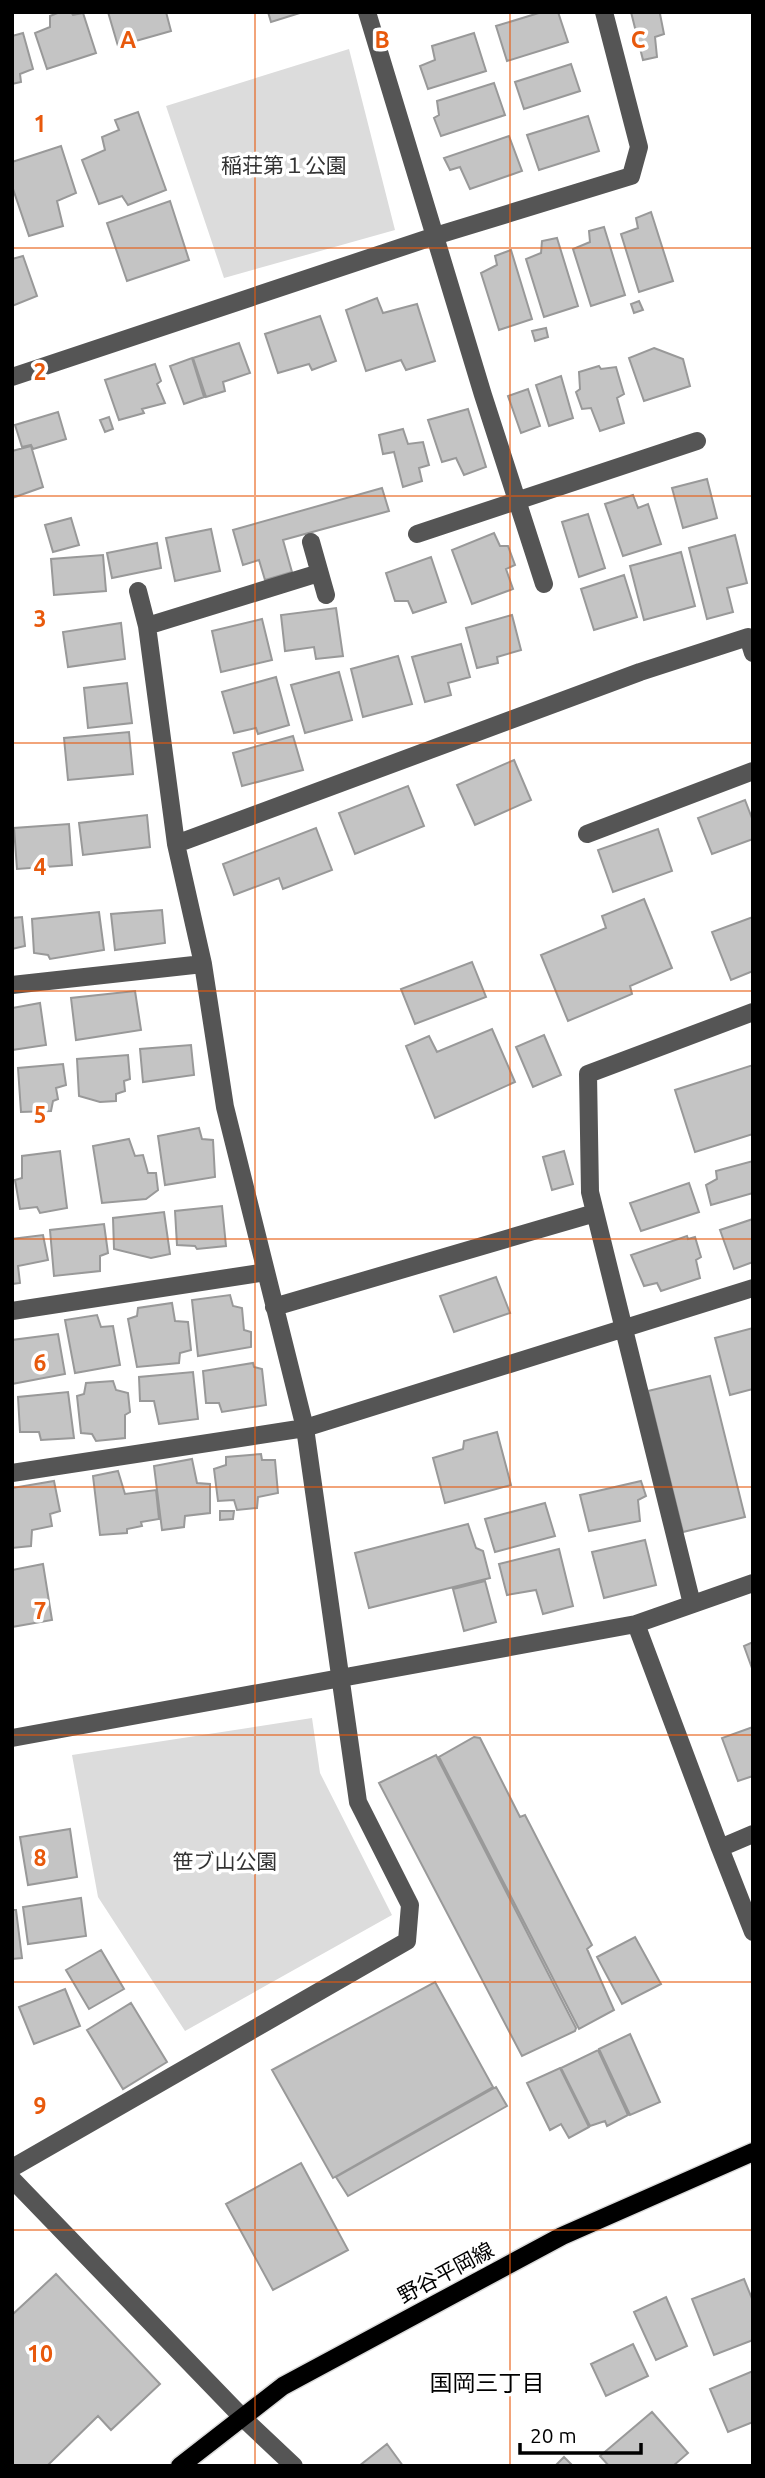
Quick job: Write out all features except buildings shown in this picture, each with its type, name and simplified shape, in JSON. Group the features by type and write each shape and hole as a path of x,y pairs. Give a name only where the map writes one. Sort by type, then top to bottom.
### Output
{"main road":[{"name":"野谷平岡線","path":"180,2466 283,2386 562,2236 753,2152"}],"street":[{"path":"368,12 544,584"},
{"path":"12,377 435,236 631,176 639,147 604,12"},
{"path":"417,534 697,441"},
{"path":"311,542 326,595"},
{"path":"147,626 319,573"},
{"path":"12,2168 407,1941 410,1905 358,1802 343,1680 305,1428 225,1107 202,964 176,844 147,626 138,591"},
{"path":"176,844 640,672 748,637 753,653"},
{"path":"587,834 753,771"},
{"path":"12,985 202,964"},
{"path":"692,1604 590,1192 588,1074 753,1012"},
{"path":"274,1307 595,1213"},
{"path":"12,1311 265,1272"},
{"path":"12,1473 305,1428 753,1288"},
{"path":"12,1738 343,1680 636,1624 753,1583"},
{"path":"636,1624 753,1932"},
{"path":"720,1847 753,1834"},
{"path":"12,2179 241,2416 294,2466"}],"green space":[{"name":"稲荘第１公園","path":"349,49 395,230 224,278 166,106"},
{"name":"笹ブ山公園","path":"312,1718 320,1773 392,1915 185,2031 98,1897 72,1755"}],"district":[{"name":"国岡三丁目","path":"487,2383"}]}
